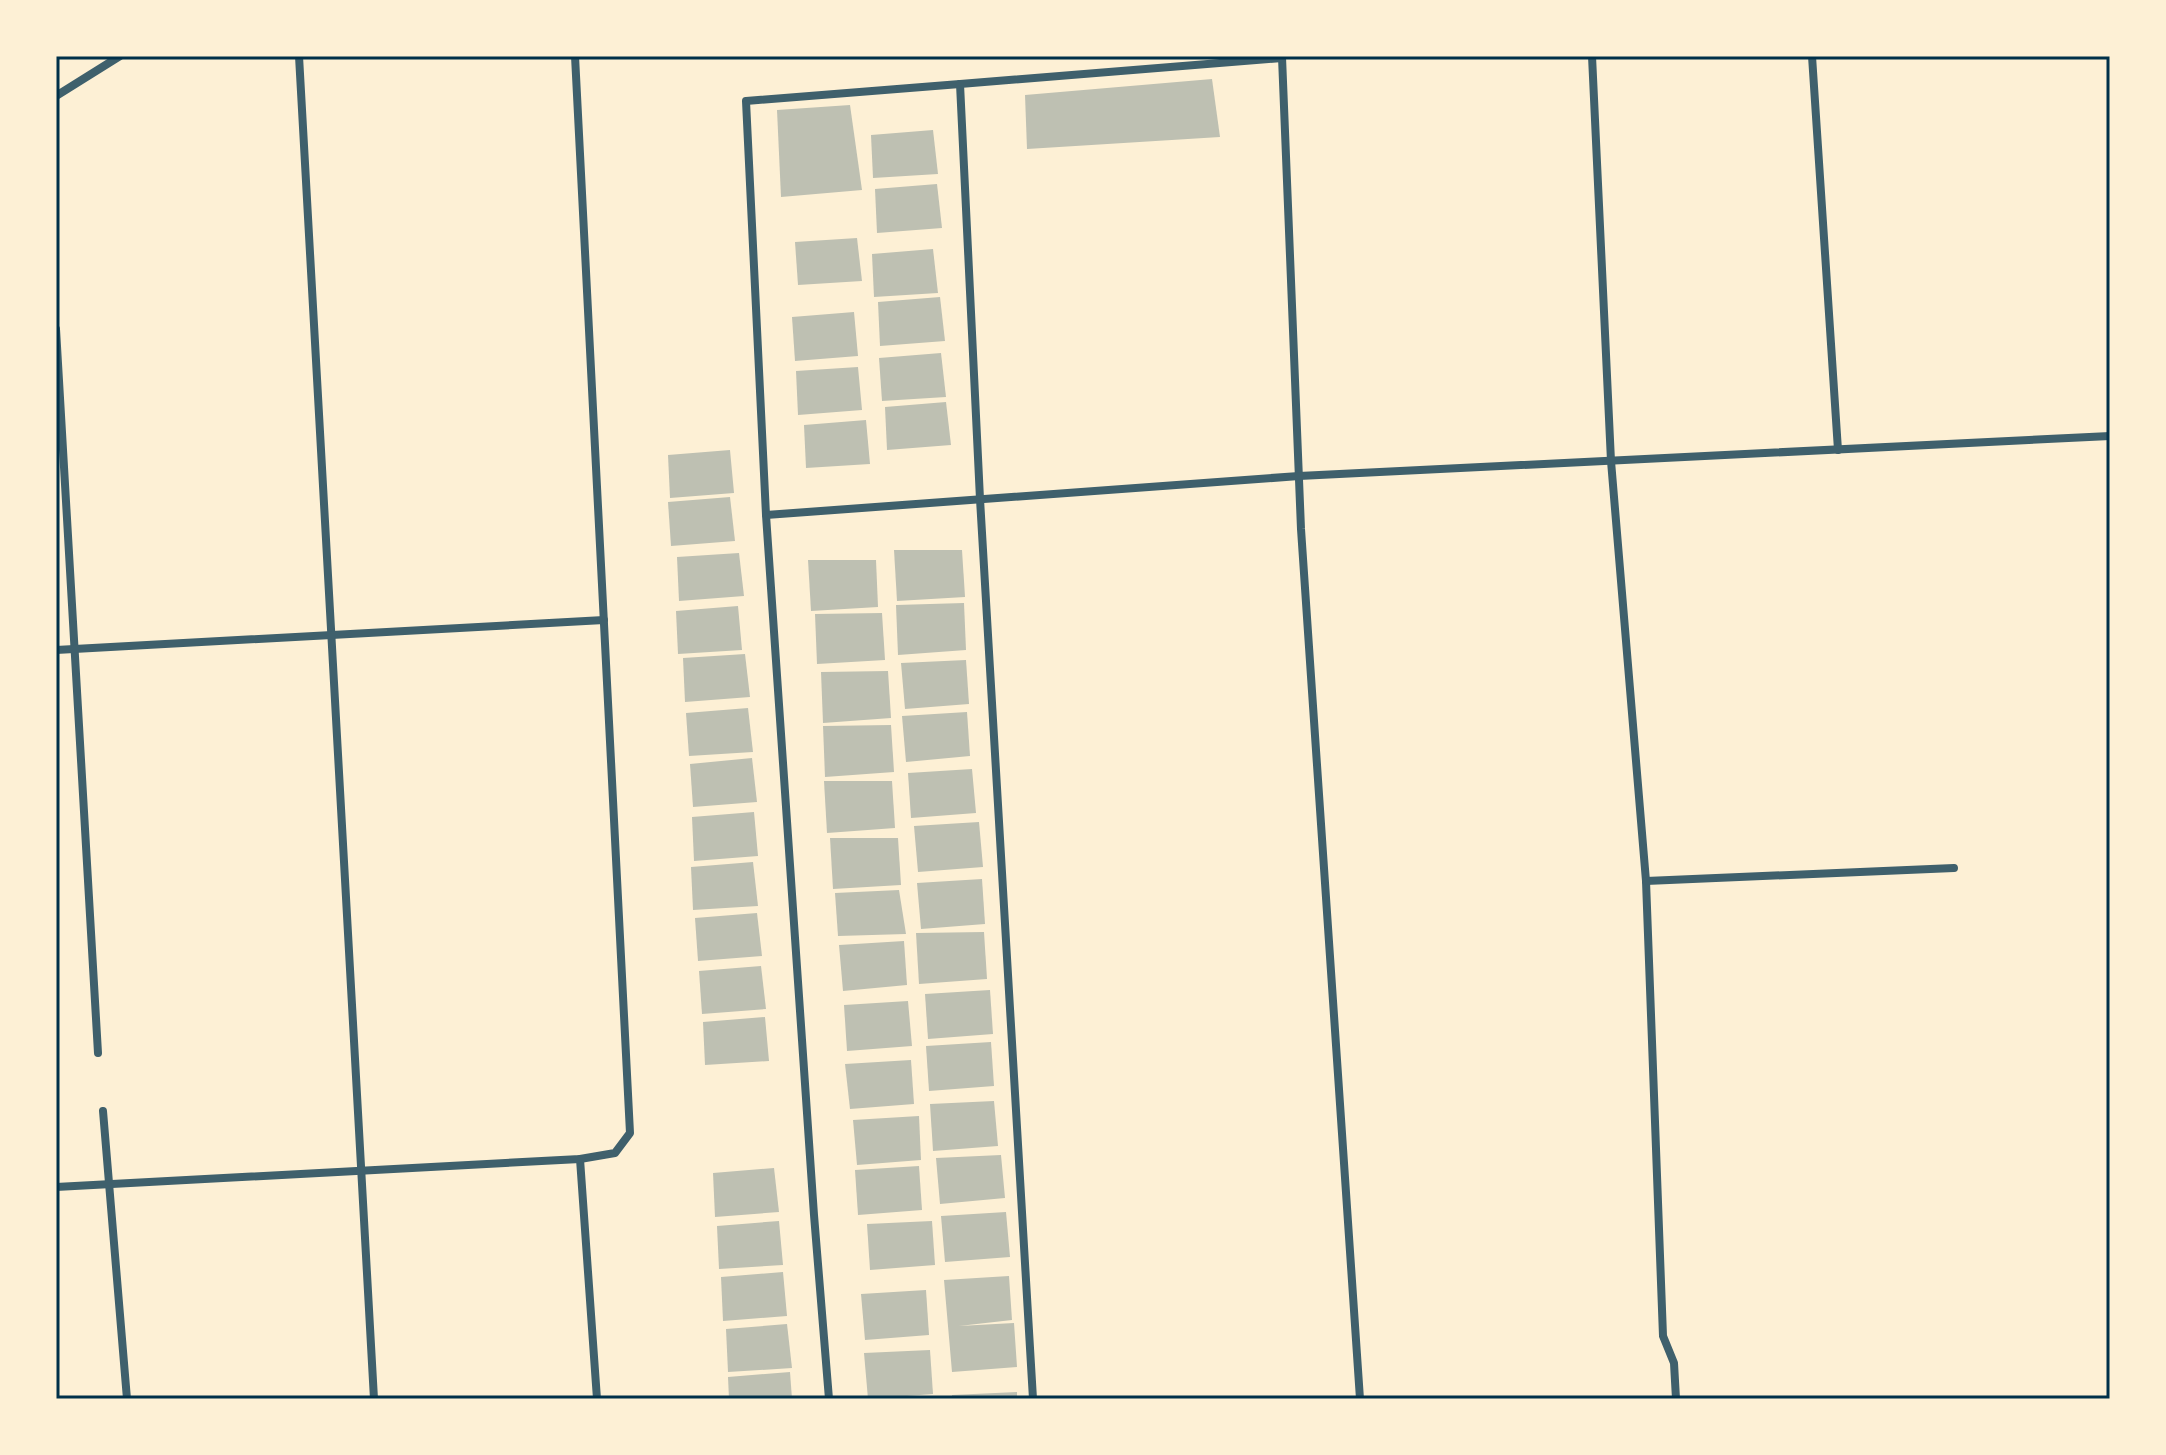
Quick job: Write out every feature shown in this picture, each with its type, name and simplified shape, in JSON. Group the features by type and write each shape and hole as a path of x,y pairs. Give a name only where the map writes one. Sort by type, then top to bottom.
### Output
{"street":[{"path":"56,96 120,56"},
{"path":"299,56 374,1399"},
{"path":"56,1187 580,1159 615,1153 630,1133 575,56"},
{"path":"1592,56 1611,461 1646,881 1663,1336 1674,1363 1676,1399"},
{"path":"1812,56 1838,450"},
{"path":"829,1399 766,515 746,101 1282,57 1299,476 1360,1399"},
{"path":"960,84 980,499 1033,1399"},
{"path":"56,329 98,1053"},
{"path":"766,515 1299,476 2110,436"},
{"path":"56,650 604,620"},
{"path":"1646,881 1954,868"},
{"path":"103,1111 127,1399"},
{"path":"580,1159 597,1399"}],"building":[{"path":"1212,79 1220,137 1027,149 1025,95"},
{"path":"850,105 862,190 781,197 777,110"},
{"path":"933,130 938,174 873,178 871,135"},
{"path":"937,184 942,228 877,233 875,189"},
{"path":"857,238 862,281 798,285 795,242"},
{"path":"933,249 938,293 874,297 872,254"},
{"path":"940,297 945,341 880,346 878,302"},
{"path":"854,312 858,356 795,361 792,317"},
{"path":"941,353 946,397 882,401 879,358"},
{"path":"858,367 862,410 798,415 796,371"},
{"path":"946,402 951,445 887,450 885,407"},
{"path":"866,420 870,464 806,468 804,425"},
{"path":"730,450 734,493 670,498 668,455"},
{"path":"730,497 735,541 671,546 668,502"},
{"path":"894,550 962,550 965,597 897,601"},
{"path":"739,553 744,596 679,601 677,557"},
{"path":"808,560 876,560 878,607 811,611"},
{"path":"964,603 966,650 898,655 896,605"},
{"path":"738,606 742,650 678,654 676,611"},
{"path":"882,613 885,660 817,664 815,614"},
{"path":"745,654 750,697 685,702 683,658"},
{"path":"966,660 969,704 905,709 901,663"},
{"path":"888,671 891,718 823,723 821,672"},
{"path":"748,708 753,752 689,756 686,713"},
{"path":"967,712 970,756 906,762 902,716"},
{"path":"891,725 894,772 825,777 823,726"},
{"path":"752,758 757,802 693,807 690,764"},
{"path":"972,769 976,813 911,818 908,773"},
{"path":"824,781 892,781 895,828 827,833"},
{"path":"754,812 758,856 694,861 692,817"},
{"path":"979,822 983,867 918,872 914,826"},
{"path":"830,838 898,838 901,885 833,889"},
{"path":"753,862 758,906 693,910 691,867"},
{"path":"982,879 985,924 921,929 917,883"},
{"path":"899,890 906,934 838,936 835,893"},
{"path":"757,913 762,956 698,961 695,918"},
{"path":"984,932 987,979 919,984 916,933"},
{"path":"904,941 907,985 843,991 839,945"},
{"path":"761,966 766,1009 702,1014 699,971"},
{"path":"990,990 993,1034 928,1039 925,994"},
{"path":"908,1001 912,1046 847,1051 844,1005"},
{"path":"765,1017 769,1061 705,1065 703,1022"},
{"path":"991,1042 994,1086 929,1091 926,1046"},
{"path":"911,1060 914,1104 850,1109 845,1064"},
{"path":"994,1101 998,1146 933,1151 930,1104"},
{"path":"919,1116 921,1160 857,1165 853,1120"},
{"path":"1001,1155 1005,1198 940,1204 936,1158"},
{"path":"919,1166 922,1210 858,1215 855,1170"},
{"path":"774,1168 779,1212 715,1217 713,1173"},
{"path":"1006,1212 1010,1257 945,1262 941,1216"},
{"path":"779,1221 783,1265 719,1269 717,1226"},
{"path":"932,1221 935,1265 870,1270 867,1224"},
{"path":"783,1272 787,1316 723,1321 721,1277"},
{"path":"1009,1276 1012,1320 959,1326 1014,1323 1017,1367 952,1372 944,1280"},
{"path":"926,1290 929,1335 865,1340 861,1294"},
{"path":"787,1324 792,1368 728,1372 726,1329"},
{"path":"930,1350 933,1394 868,1399 864,1353"},
{"path":"790,1372 792,1399 729,1399 728,1377"},
{"path":"1017,1392 1017,1399 952,1399 952,1395"}]}
